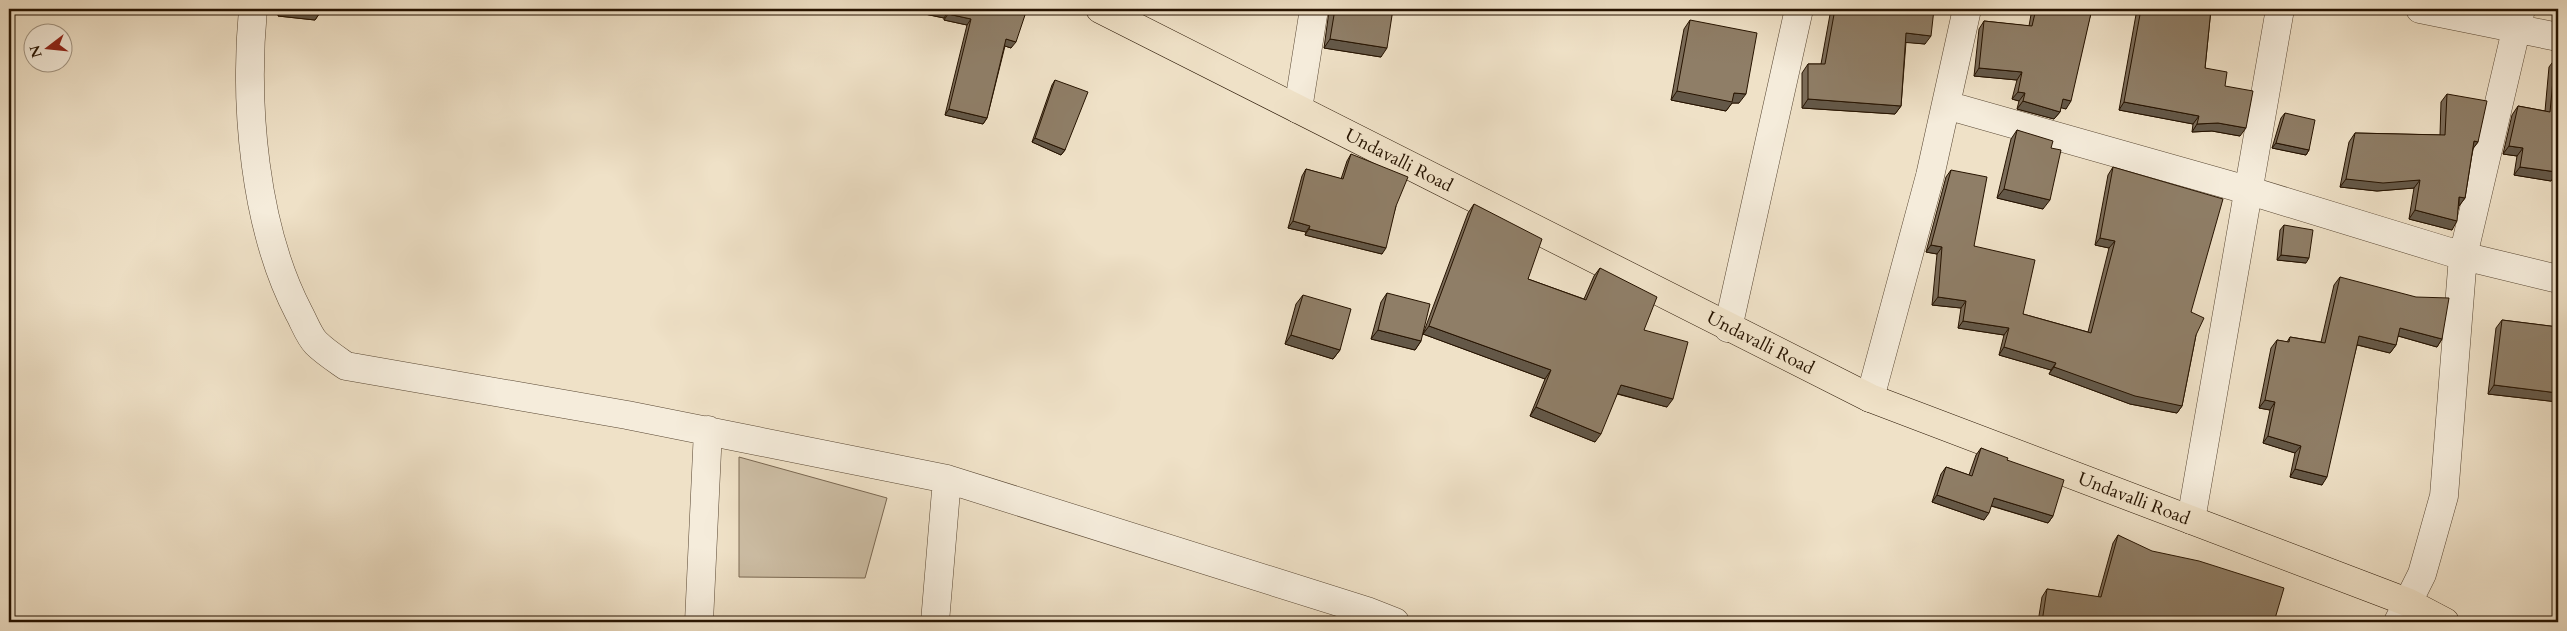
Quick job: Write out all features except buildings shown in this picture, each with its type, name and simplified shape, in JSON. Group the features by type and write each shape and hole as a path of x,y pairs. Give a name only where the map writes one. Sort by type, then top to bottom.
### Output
{"main road":[{"name":"Undavalli Road","path":"1100,9 1728,328 1870,398 2191,520 2402,612 2445,622"}],"street":[{"path":"253,9 249,50 251,111 263,209 288,292 315,342 346,366 708,430 947,479 1358,608 1395,622"},
{"path":"1298,109 1314,9"},
{"path":"1728,328 1798,9"},
{"path":"1870,398 1930,176 1967,9"},
{"path":"2191,520 2280,9"},
{"path":"2420,9 2519,19 2558,37"},
{"path":"2402,612 2422,574 2444,496 2463,256 2519,19"},
{"path":"1946,105 2247,190 2463,256 2558,279"},
{"path":"699,622 708,430"},
{"path":"935,622 947,479"}],"shaded area":[{"path":"739,457 887,498 865,578 739,577"}]}
